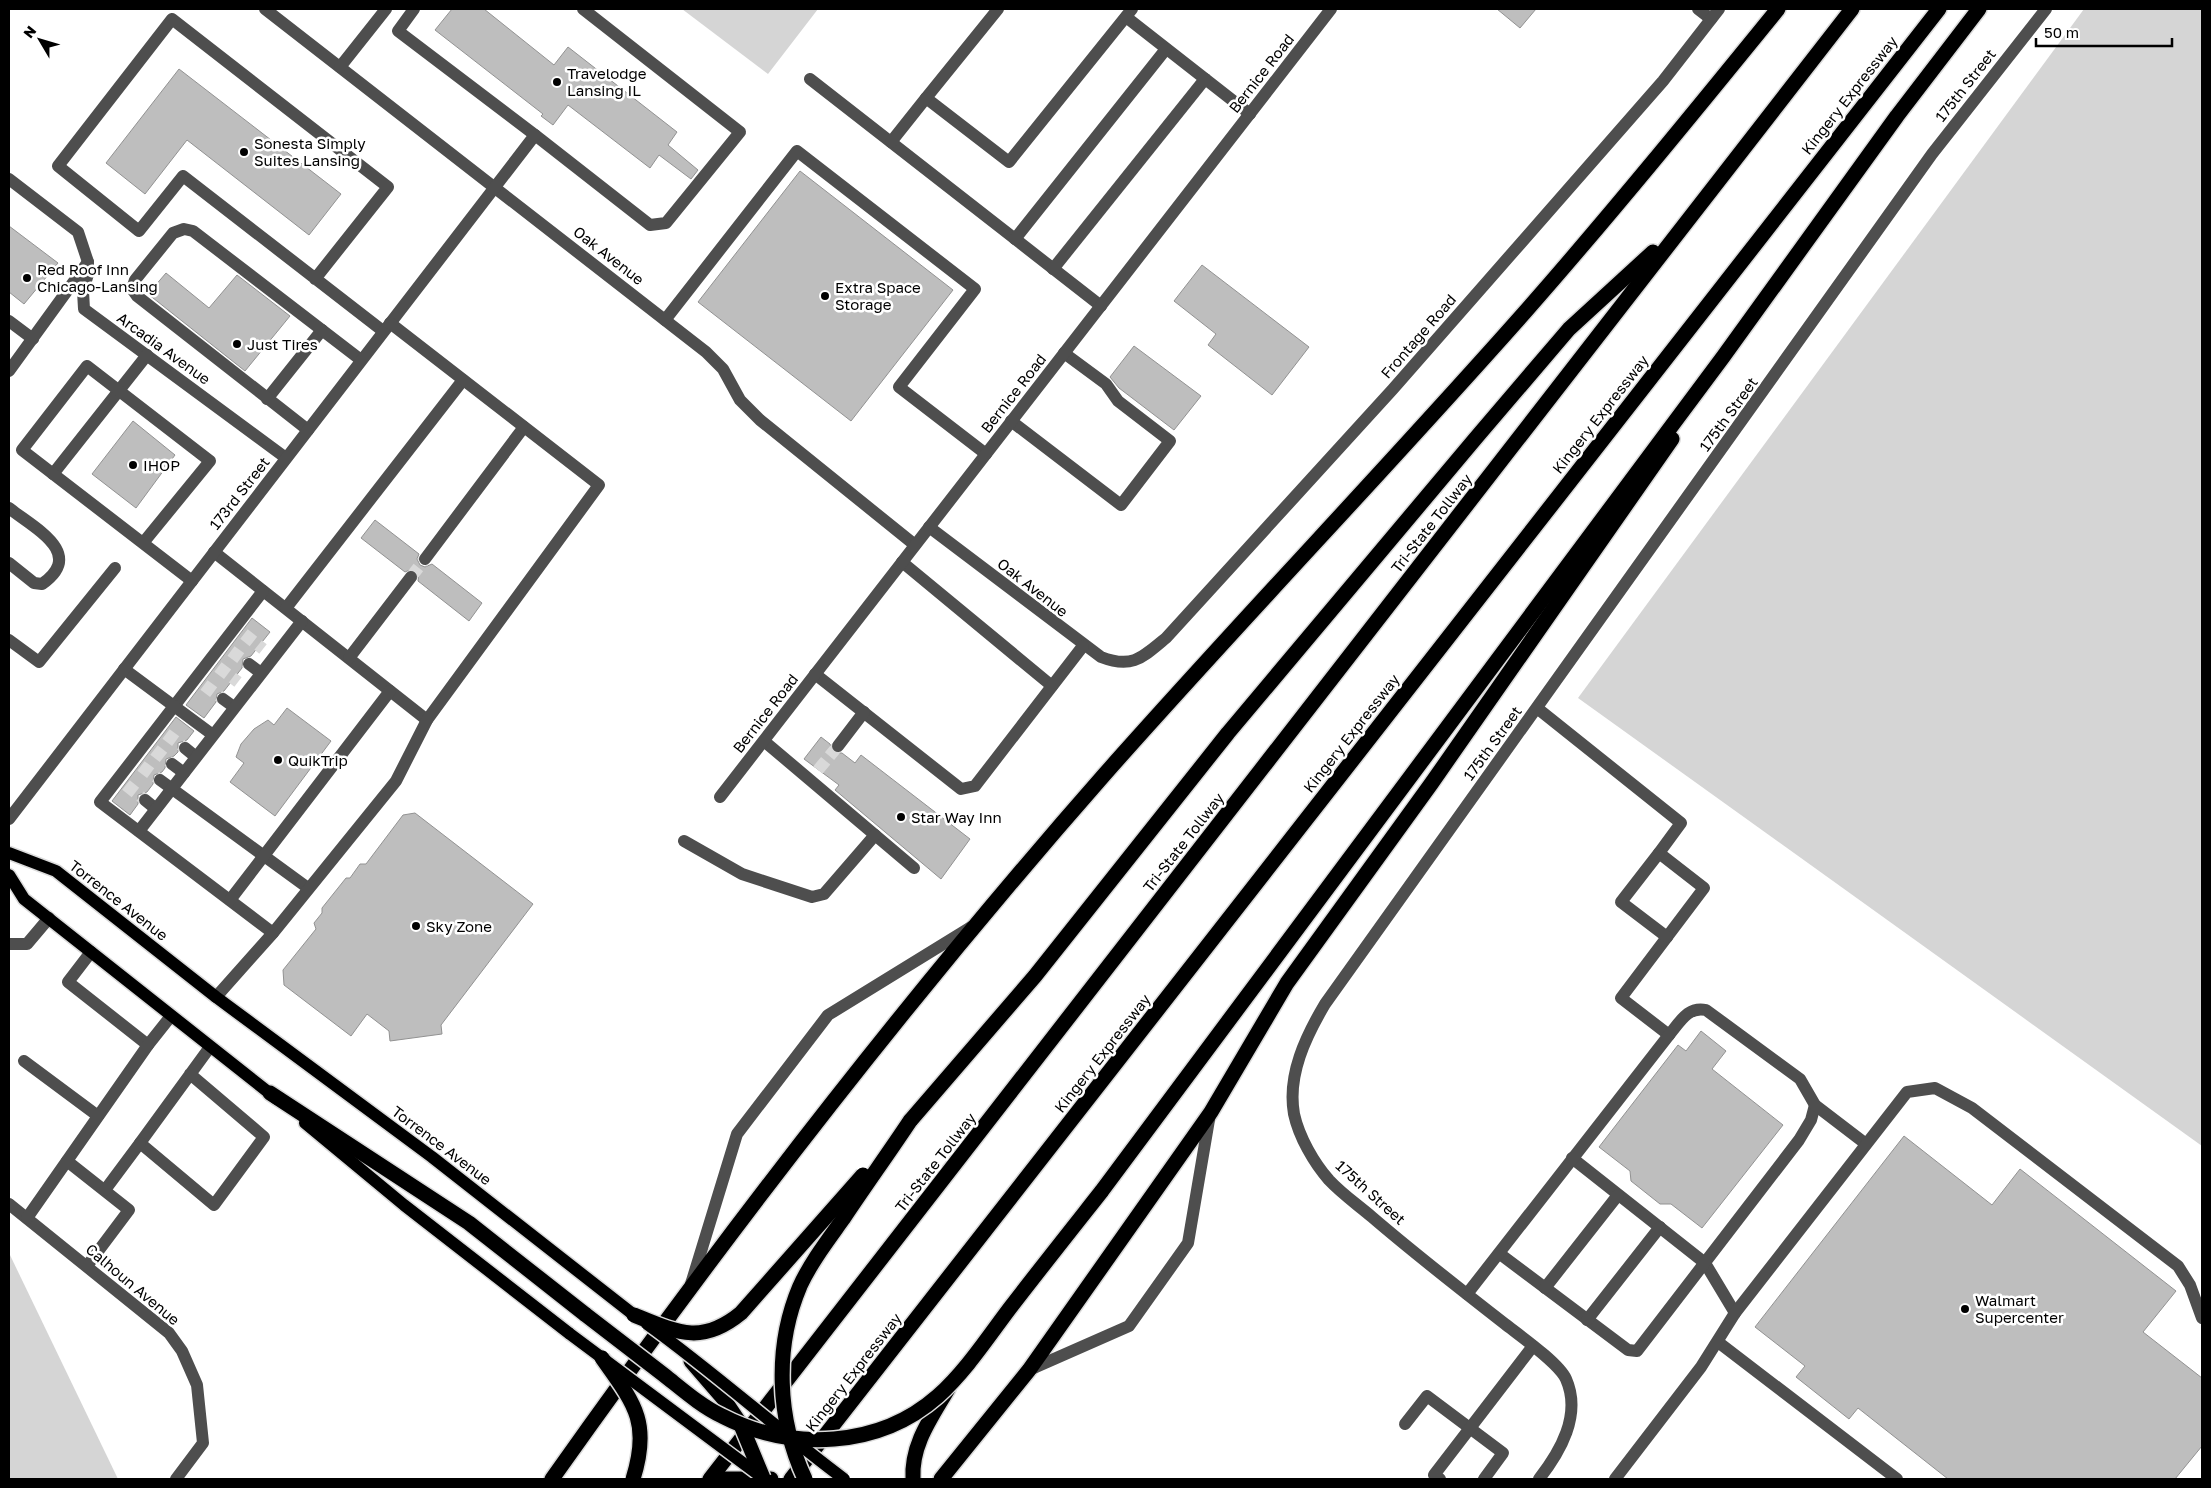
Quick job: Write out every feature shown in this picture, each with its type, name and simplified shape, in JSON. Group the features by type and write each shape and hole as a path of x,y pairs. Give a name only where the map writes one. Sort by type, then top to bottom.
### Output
{"highway":[{"path":"552,1479 690,1287 844,1087 977,923 1129,748 1526,311 1657,158 1778,9"},
{"path":"634,1315 672,1329 695,1333 716,1331 741,1313 1035,976 1228,733 1569,329 1682,225 1852,9"},
{"name":"Kingery Expressway","path":"791,1479 1939,9"},
{"path":"913,1479 913,1460 918,1443 951,1384 1101,1192 1723,357 1897,116 1979,9"},
{"name":"Tri-State Tollway","path":"710,1479 1576,366 1682,225"},
{"path":"941,1479 1029,1370 1211,1112 1287,983 1431,784 1664,452 1723,357"},
{"path":"270,1093 469,1224 697,1401 741,1425 756,1431 790,1439 832,1440 875,1431 919,1410 951,1384"},
{"path":"805,1479 790,1439 785,1418 782,1368 789,1319 811,1264 910,1121"},
{"path":"683,1350 723,1398 741,1425 765,1479 716,1479"},
{"path":"602,1358 627,1394 639,1419 640,1456 632,1479"}],"main road":[{"name":"Torrence Avenue","path":"9,853 56,871 216,997 432,1157 604,1292 683,1350 790,1439 844,1479"},
{"path":"9,875 24,899 270,1093 404,1205 570,1334 765,1479"}],"street":[{"name":"Oak Avenue","path":"265,9 706,352 723,369 740,400 760,420 915,545"},
{"path":"340,67 386,9"},
{"path":"414,9 398,30 650,225 666,223 740,132 584,9"},
{"path":"892,142 998,9"},
{"path":"1698,9 1711,19"},
{"name":"Frontage Road","path":"1122,662 1133,662 1143,658 1166,638 1400,381 1663,81 1719,9"},
{"name":"175th Street","path":"1539,1479 1556,1458 1566,1437 1571,1396 1566,1378 1534,1346 1467,1294 1329,1180 1302,1138 1294,1113 1298,1060 1310,1031 1326,1004 1932,154 2046,9"},
{"name":"Bernice Road","path":"720,797 1250,114 1327,10"},
{"path":"926,98 1009,162 1129,13 1166,48 1250,114"},
{"path":"216,997 273,933 396,781 427,720 599,485 463,380 315,279 183,176 139,231 58,166 172,19 388,187 315,279"},
{"path":"1015,239 1166,48"},
{"path":"810,78 1101,306"},
{"path":"1053,269 1205,79"},
{"name":"173rd Street","path":"9,818 494,186 535,136"},
{"path":"665,320 797,151 975,289 899,387 986,454"},
{"name":"Arcadia Avenue","path":"9,179 78,232 88,262 88,274 82,291 84,309 286,458"},
{"path":"308,430 137,296 132,289 135,280 173,233 184,229 193,230 361,360"},
{"path":"9,371 88,262"},
{"path":"9,321 33,339"},
{"path":"267,399 322,330"},
{"path":"1011,422 1120,505 1170,441 1118,401 1106,384 1064,353"},
{"path":"53,474 147,355"},
{"path":"144,543 210,461 87,366 22,450 192,581"},
{"path":"286,608 463,380"},
{"path":"425,559 524,427"},
{"path":"9,508 52,542 58,550 60,564 55,572 42,584 34,583 9,563"},
{"name":"Oak Avenue","path":"929,527 1084,646 1101,657 1122,662"},
{"path":"214,552 427,720"},
{"path":"902,562 1052,686"},
{"path":"9,640 39,662 115,568"},
{"path":"350,658 411,577"},
{"path":"263,591 240,630 214,664 200,681 174,706 162,730 122,782 100,802 273,933"},
{"path":"138,831 234,707 243,686 261,673 302,621"},
{"path":"815,674 961,789 975,786 1084,646"},
{"path":"263,649 274,657"},
{"path":"249,664 261,673"},
{"path":"124,669 212,735"},
{"path":"230,900 390,691"},
{"path":"223,699 234,707"},
{"path":"1537,708 1681,823 1621,902 1667,937"},
{"path":"838,746 864,712"},
{"path":"764,741 815,775 875,835 914,868"},
{"path":"185,748 196,757"},
{"path":"172,764 184,773"},
{"path":"160,780 308,888"},
{"path":"145,800 156,808"},
{"path":"684,841 742,874 812,897 824,894 875,835"},
{"path":"1659,853 1704,888 1621,998 1669,1036"},
{"path":"9,944 27,944 49,918"},
{"path":"690,1287 737,1134 828,1015 977,923"},
{"path":"91,952 68,982 148,1045"},
{"path":"1467,1294 1669,1036 1689,1012 1698,1008 1706,1010 1800,1079 1815,1105 1866,1144"},
{"path":"27,1218 148,1045 171,1016"},
{"path":"105,1190 210,1047"},
{"path":"24,1061 98,1116"},
{"path":"140,1144 214,1205 264,1137 190,1074"},
{"path":"1615,1479 1701,1367 1735,1313 1907,1092 1935,1088 1972,1108 2178,1266 2190,1285 2202,1318"},
{"path":"1500,1254 1628,1350 1637,1351 1798,1140 1810,1120 1815,1105"},
{"path":"1029,1370 1129,1326 1188,1243 1211,1112"},
{"path":"1572,1158 1705,1263 1735,1313"},
{"path":"68,1161 129,1210 87,1266"},
{"path":"1545,1288 1618,1194"},
{"name":"Calhoun Avenue","path":"9,1204 169,1332 182,1351 198,1385 203,1443 176,1479"},
{"path":"1588,1320 1660,1227"},
{"path":"1718,1342 1897,1479"},
{"path":"1440,1479 1434,1475 1534,1346"},
{"path":"1405,1424 1427,1396 1504,1453 1484,1479"}],"shaded area":[{"path":"682,9 818,9 768,74"},
{"path":"2084,9 2202,9 2202,1146 1578,698"},
{"path":"9,1253 118,1479 9,1479"}],"building":[{"name":"Travelodge Lansing IL","path":"452,9 484,9 554,65 568,47 677,132 668,145 698,170 691,179 659,155 650,168 568,105 553,125 541,116 543,114 435,30"},
{"path":"1497,9 1536,9 1520,28"},
{"name":"Sonesta Simply Suites Lansing","path":"179,69 341,194 309,235 187,140 145,194 106,163"},
{"name":"Extra Space Storage","path":"800,171 953,290 851,421 698,302"},
{"name":"Red Roof Inn Chicago-Lansing","path":"9,226 58,263 24,304 9,292"},
{"path":"1202,265 1309,347 1272,395 1208,345 1216,334 1174,301"},
{"name":"Just Tires","path":"166,273 209,308 237,275 290,316 245,371 148,294"},
{"path":"1134,346 1201,396 1174,430 1119,388 1110,377"},
{"name":"IHOP","path":"133,421 175,455 136,508 92,474"},
{"path":"375,520 419,554 417,559 420,565 425,567 432,564 482,603 469,621 418,581 419,574 416,570 412,569 405,572 361,538"},
{"path":"252,618 270,632 251,656 243,659 242,668 224,691 217,694 216,702 204,718 186,705"},
{"name":"QuikTrip","path":"287,708 331,741 275,816 230,782 244,763 236,757 241,744 254,729 268,720 274,725"},
{"path":"176,717 194,731 187,740 178,743 178,752 166,759 165,768 162,772 154,775 153,784 147,792 138,795 138,804 130,815 112,801"},
{"name":"Star Way Inn","path":"821,737 830,744 833,753 842,753 855,763 861,755 970,839 941,879 835,790 839,785 804,759"},
{"name":"Sky Zone","path":"415,813 533,904 441,1025 442,1034 390,1041 389,1031 367,1014 351,1036 284,985 283,970 316,929 314,923 322,913 322,908 346,878 350,878 360,864 366,864 403,815"},
{"path":"1701,1031 1726,1051 1712,1069 1783,1125 1702,1228 1671,1204 1660,1204 1631,1181 1630,1171 1599,1147 1678,1045 1686,1051"},
{"name":"Walmart Supercenter","path":"1904,1136 1992,1205 2020,1169 2176,1291 2143,1332 2202,1378 2202,1446 2175,1479 1948,1479 1858,1408 1849,1419 1796,1377 1805,1366 1755,1327"}],"tunnel":[{"path":"411,577 425,559"},
{"path":"244,634 263,649"},
{"path":"231,651 249,664"},
{"path":"218,667 238,682"},
{"path":"204,685 223,699"},
{"path":"166,734 185,748"},
{"path":"818,770 838,746"},
{"path":"154,750 172,764"},
{"path":"141,766 160,780"},
{"path":"126,785 145,800"}],"place":[{"name":"Travelodge Lansing IL","path":"557,82"},
{"name":"Sonesta Simply Suites Lansing","path":"244,152"},
{"name":"Red Roof Inn Chicago-Lansing","path":"27,278"},
{"name":"Extra Space Storage","path":"825,296"},
{"name":"Just Tires","path":"237,344"},
{"name":"IHOP","path":"133,465"},
{"name":"QuikTrip","path":"278,760"},
{"name":"Star Way Inn","path":"901,817"},
{"name":"Sky Zone","path":"416,926"},
{"name":"Walmart Supercenter","path":"1965,1309"}]}
